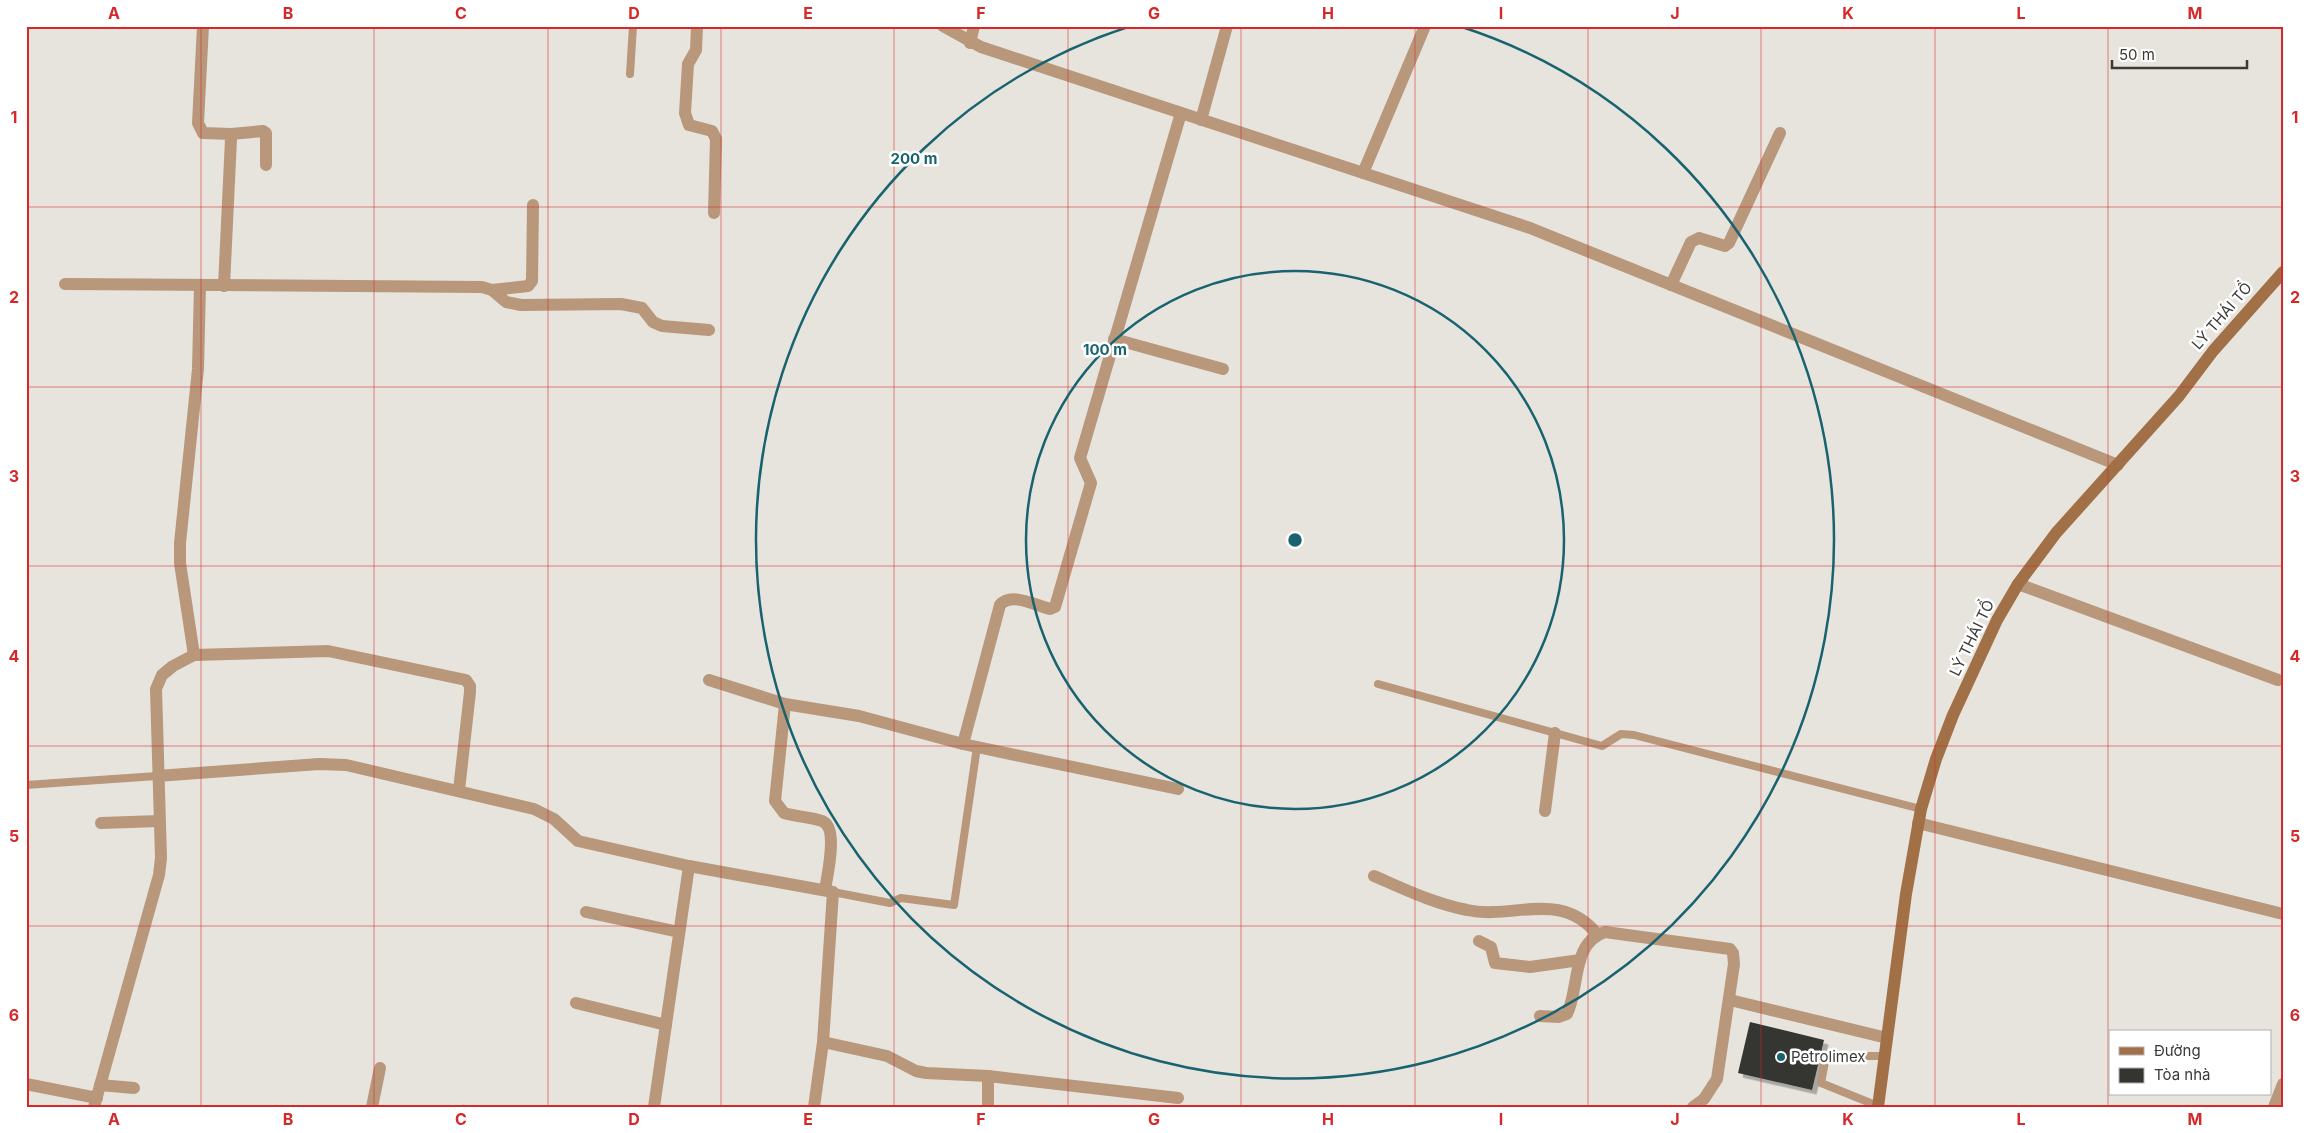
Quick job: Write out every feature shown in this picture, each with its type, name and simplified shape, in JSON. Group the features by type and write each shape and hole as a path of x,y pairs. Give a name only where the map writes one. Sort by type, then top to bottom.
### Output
{"main road":[{"name":"LÝ THÁI TỔ","path":"1878,1106 1906,894 1921,809 1952,715 1997,620 2018,584 2056,533 2118,465 2178,396 2213,350 2283,272"}],"street":[{"path":"203,26 198,123 203,133 231,134 263,131 266,133 266,165"},
{"path":"697,26 696,50 688,64 684,113 689,124 712,131 716,139 714,213"},
{"path":"943,26 970,42 1180,114 1530,228 2118,465"},
{"path":"970,42 974,26"},
{"path":"1200,120 1227,26"},
{"path":"1364,173 1425,26"},
{"path":"963,744 1000,605 1004,600 1012,598 1050,609 1055,607 1091,483 1080,458 1180,114"},
{"path":"1671,285 1691,242 1699,238 1725,246 1729,243 1780,133"},
{"path":"224,286 231,134"},
{"path":"65,284 482,287 492,290 528,286 532,281 533,205"},
{"path":"194,655 180,563 180,543 198,369 200,285"},
{"path":"492,290 506,302 521,305 621,304 642,308 652,322 662,326 709,330"},
{"path":"1114,339 1223,369"},
{"path":"2018,584 2278,680"},
{"path":"26,1084 96,1102 159,875 161,858 157,776 156,689 162,675 173,666 194,655 328,650 466,680 470,692 459,790"},
{"path":"709,680 785,704 858,716 963,744 1178,789"},
{"path":"785,704 775,801 784,813 824,821 830,827 832,838 823,1042 814,1107"},
{"path":"1545,811 1555,733"},
{"path":"157,776 319,764 346,765 534,809 554,819 578,840 689,866 829,891"},
{"path":"101,823 159,821"},
{"path":"1918,823 2283,914"},
{"path":"654,1107 689,866"},
{"path":"1374,876 1437,902 1469,911 1551,908 1589,924 1597,934"},
{"path":"586,912 679,932"},
{"path":"1540,1016 1559,1018 1567,1014 1586,942 1597,934 1605,932 1734,952 1730,1000 1717,1079 1704,1098 1693,1107"},
{"path":"1479,941 1492,947 1495,963 1530,967 1580,960"},
{"path":"1730,1000 1887,1038"},
{"path":"576,1003 666,1025"},
{"path":"823,1042 886,1056 916,1071 926,1073 988,1076 1178,1098"},
{"path":"372,1107 380,1068"},
{"path":"988,1076 988,1107"},
{"path":"2274,1107 2283,1084"},
{"path":"100,1085 134,1088"}],"lane":[{"path":"630,74 633,26"},
{"path":"1378,684 1602,746 1621,734 1634,735 1921,809"},
{"path":"829,891 890,903 901,898 954,905 977,747"},
{"path":"26,785 157,776"},
{"path":"1878,1106 1821,1083 1826,1056 1884,1056"}],"building":[{"name":"Petrolimex","path":"1750,1022 1824,1040 1812,1090 1738,1073"}],"place":[{"name":"Petrolimex","path":"1781,1057"}]}
